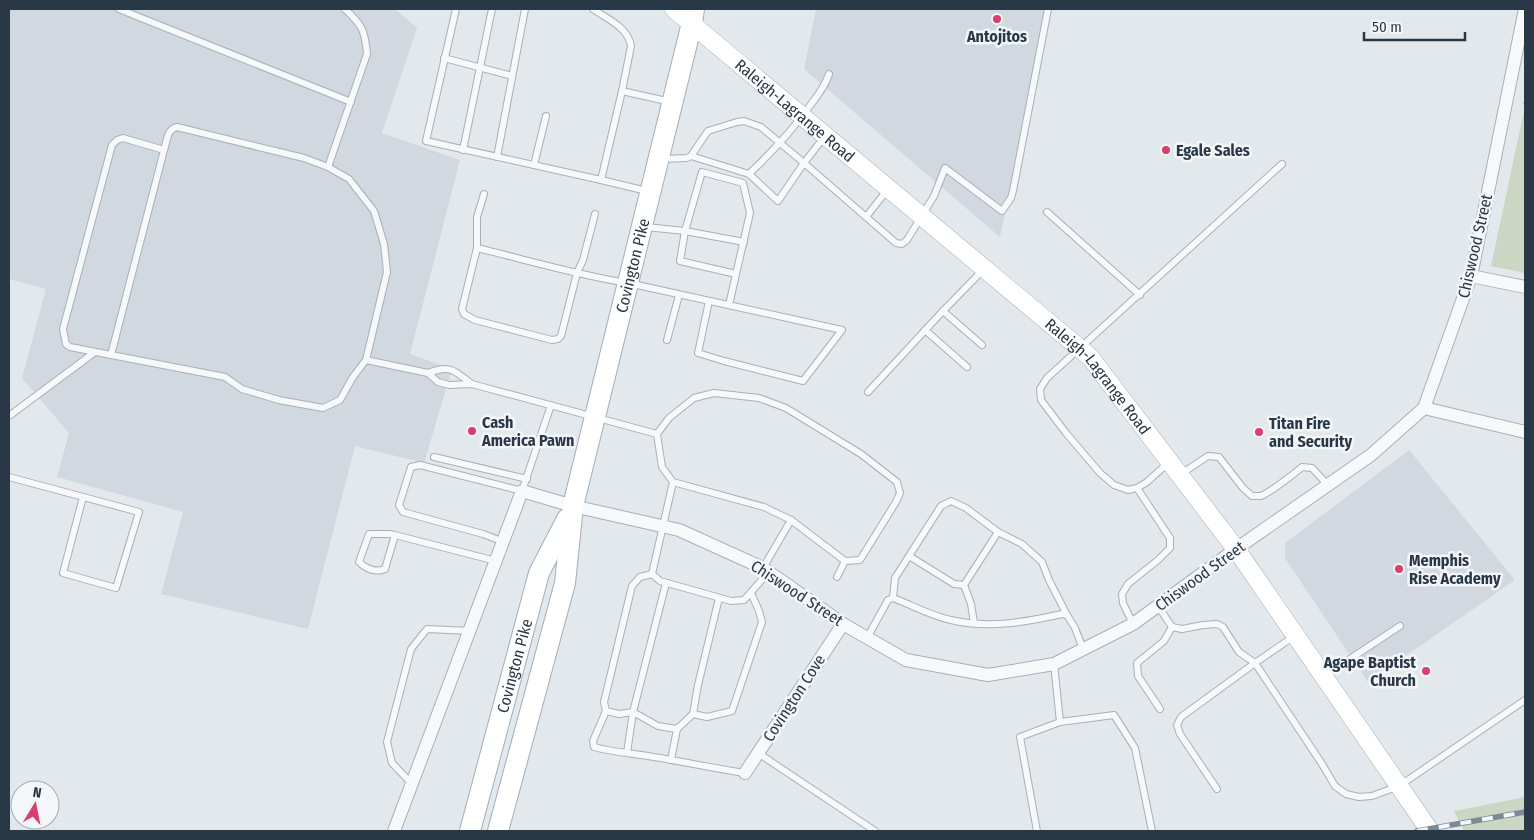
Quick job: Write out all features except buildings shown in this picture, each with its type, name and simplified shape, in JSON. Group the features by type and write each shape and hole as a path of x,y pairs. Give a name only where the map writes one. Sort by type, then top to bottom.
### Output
{"main road":[{"name":"Raleigh-Lagrange Road","path":"674,9 695,14 803,116 1090,357 1236,550 1430,831"},
{"name":"Covington Pike","path":"498,831 565,582 573,506 695,14"},
{"name":"Covington Pike","path":"470,831 539,573 573,506"}],"street":[{"name":"Chiswood Street","path":"525,485 573,506 679,530 766,570 843,624 906,660 988,676 1054,664 1133,624 1371,455 1424,408 1471,276 1525,9"},
{"path":"1471,276 1525,287"},
{"path":"1424,408 1525,432"},
{"path":"394,831 525,485"},
{"name":"Covington Cove","path":"745,773 843,624"}],"lane":[{"path":"119,9 351,102"},
{"path":"328,167 367,54 366,37 358,21 345,9"},
{"path":"456,9 426,141 650,192"},
{"path":"463,150 492,9"},
{"path":"497,157 525,9"},
{"path":"593,9 620,27 627,34 631,46 600,180"},
{"path":"659,159 687,158 696,152 702,138 708,131 737,122 752,123 761,127 896,243 902,244 907,240 934,196 945,168 1002,211 1011,198 1048,9"},
{"path":"444,58 512,76"},
{"path":"750,174 803,116 825,85 829,74"},
{"path":"622,91 672,102"},
{"path":"534,165 546,116"},
{"path":"111,355 164,150 170,130 177,127 304,158 328,167 349,179 374,211 384,244 387,272 366,360 353,377 340,400 324,408 279,400 242,389 225,377 95,352 70,347 66,344 63,329 112,145 117,140 124,138 164,150"},
{"path":"691,156 750,174 778,201 826,135"},
{"path":"1282,164 1048,378 1040,390 1041,400 1100,473 1114,485 1128,490 1137,488 1175,468 1208,456 1219,457 1243,488 1252,496 1260,496 1267,492 1294,475 1302,467 1312,468 1328,485"},
{"path":"729,306 750,214 743,183 702,172 685,230 680,261 736,274"},
{"path":"866,217 889,188"},
{"path":"484,194 477,217 477,248 462,310 464,314 475,320 552,340 558,339 560,336 595,214"},
{"path":"1046,212 1140,295"},
{"path":"642,226 685,230 744,242"},
{"path":"477,248 602,279 628,283 842,330 803,381 724,361 698,352 709,301"},
{"path":"868,392 985,268"},
{"path":"667,340 679,295"},
{"path":"943,311 982,344"},
{"path":"925,330 967,367"},
{"path":"9,417 95,352"},
{"path":"366,360 428,373 438,382 449,385 472,384 657,434"},
{"path":"428,373 441,368 453,370 472,384"},
{"path":"714,393 759,398 786,408 861,454 897,482 900,493 860,560 845,561 791,520 764,507 673,482 662,467 657,434 669,418 694,398 714,393"},
{"path":"525,485 552,405"},
{"path":"434,457 525,485"},
{"path":"504,542 483,534 403,512 399,505 410,467 420,465 525,485"},
{"path":"9,477 139,512 116,588 63,573 83,497"},
{"path":"652,574 673,482"},
{"path":"1133,624 1123,603 1122,594 1128,584 1170,548 1170,538 1137,488"},
{"path":"893,598 896,578 909,556 941,506 951,501 966,508 998,532 1022,544 1042,562 1049,580 1075,628 1083,650"},
{"path":"652,574 660,581 720,598 731,601 744,600 751,593 766,570 791,520"},
{"path":"964,585 998,532"},
{"path":"395,535 385,569 378,572 364,567 359,562 369,534 395,535 496,561"},
{"path":"909,556 954,584 964,585"},
{"path":"837,577 845,561"},
{"path":"652,574 640,577 632,586 604,702 606,711 593,742 594,747 610,752 627,753 745,773"},
{"path":"627,753 633,712 666,582"},
{"path":"964,585 971,604 974,623"},
{"path":"693,714 707,717 732,711 762,622 751,593"},
{"path":"671,760 676,729 693,714 698,685 720,598"},
{"path":"867,638 888,600 893,598 948,620 964,623 995,624 1020,622 1062,614 1067,615"},
{"path":"1158,606 1172,627 1182,629 1203,624 1217,624 1223,627 1239,652 1255,663 1335,786 1346,794 1359,797 1372,796 1399,786 1525,700"},
{"path":"1323,676 1400,626"},
{"path":"1160,708 1138,676 1137,663 1164,641 1172,627"},
{"path":"412,784 392,763 387,742 411,649 427,629 470,631"},
{"path":"1217,789 1180,734 1177,725 1182,717 1295,635"},
{"path":"1054,664 1060,722"},
{"path":"606,711 620,714 633,712 658,726 676,729"},
{"path":"1037,831 1020,737 1060,722 1114,715 1136,748 1152,831"},
{"path":"758,753 875,831"}],"shaded area":[{"path":"9,9 395,9 417,28 382,133 460,160 410,354 452,369 424,463 355,446 308,629 161,594 183,512 57,477 69,433 22,378 46,289 9,279"},
{"path":"816,9 1047,9 1000,237 804,69"},
{"name":"Memphis Rise Academy","path":"1409,450 1515,580 1368,682 1285,558 1285,543"}],"green space":[{"path":"1525,106 1525,273 1491,266"},
{"path":"1525,797 1525,831 1464,831 1454,811"}],"railway":[{"path":"1417,831 1525,812"}],"place":[{"name":"Antojitos","path":"997,19"},
{"name":"Egale Sales","path":"1166,150"},
{"name":"Cash America Pawn","path":"472,431"},
{"name":"Titan Fire and Security","path":"1259,432"},
{"name":"Memphis Rise Academy","path":"1399,569"},
{"name":"Agape Baptist Church","path":"1426,671"}]}
